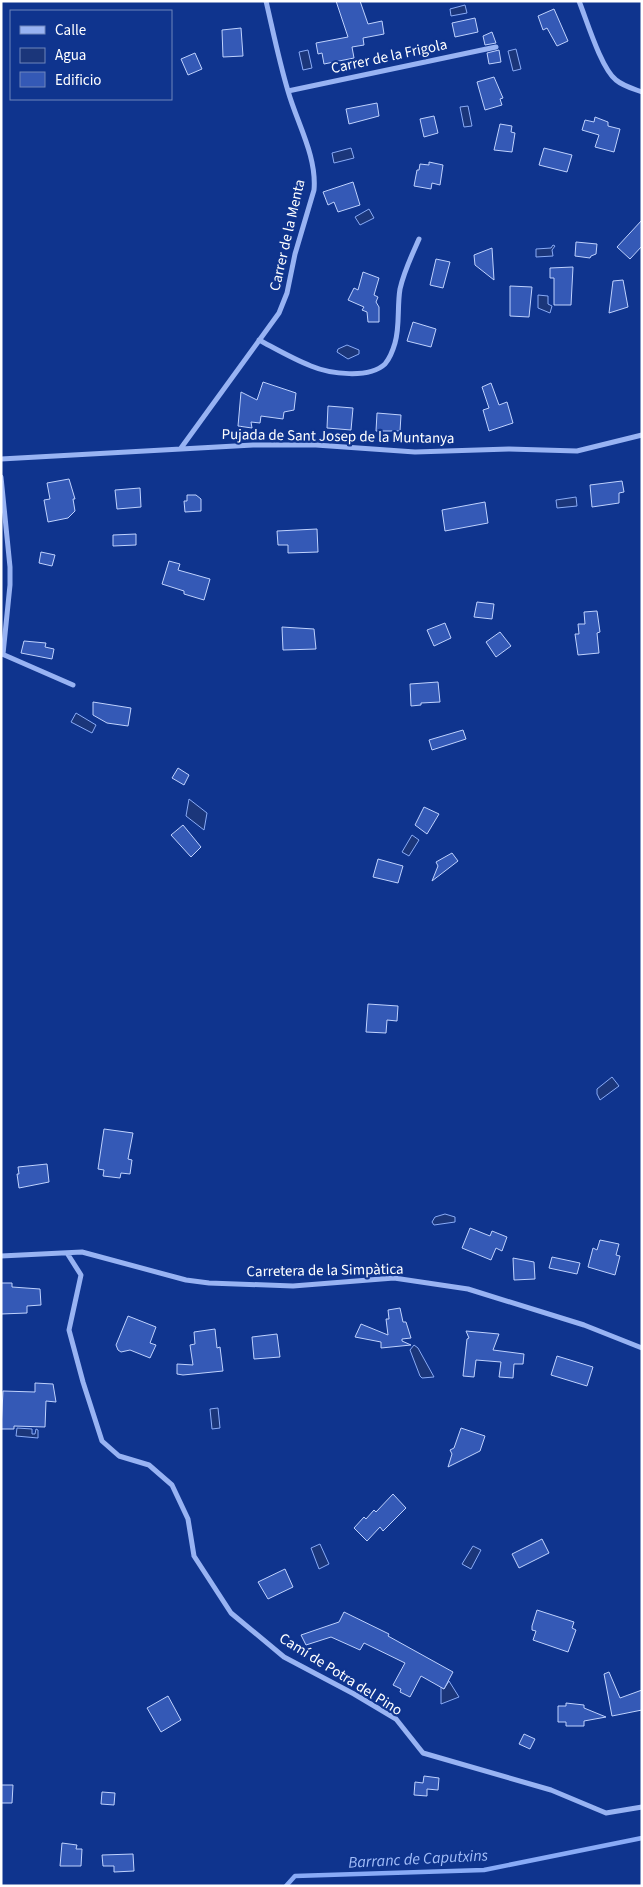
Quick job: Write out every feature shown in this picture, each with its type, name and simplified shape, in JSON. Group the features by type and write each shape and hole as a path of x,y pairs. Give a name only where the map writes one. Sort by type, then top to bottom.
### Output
{"street":[{"name":"Carrer de la Menta","path":"181,448 276,318 284,303 314,190 310,157 288,91 266,1"},
{"path":"579,1 610,73 621,83 642,92"},
{"name":"Carrer de la Frigola","path":"288,91 496,47"},
{"path":"259,340 306,364 324,370 354,373 368,371 384,365 396,341 400,290 407,265 419,239"},
{"name":"Pujada de Sant Josep de la Muntanya","path":"1,459 281,444 415,452 501,449 577,451 642,435"},
{"path":"1,477 10,567 10,585 2,654 73,685"},
{"name":"Carretera de la Simpàtica","path":"1,1256 82,1252 186,1280 209,1282 292,1286 394,1278 468,1289 584,1325 642,1348"},
{"name":"Camí de Potra del Pino","path":"67,1253 80,1275 69,1330 102,1441 119,1456 149,1465 172,1485 188,1519 194,1556 232,1613 284,1657 354,1694 396,1719 423,1753 551,1790 606,1813 642,1807"}],"water":[{"path":"465,5 467,13 451,16 450,9"},
{"path":"516,49 521,69 513,71 508,51"},
{"path":"308,50 312,68 303,70 299,52"},
{"path":"468,106 472,126 464,127 460,107"},
{"path":"351,148 354,158 334,163 332,153"},
{"path":"369,209 374,218 360,225 355,217"},
{"path":"553,245 555,246 552,250 553,256 536,257 536,249 551,248"},
{"path":"538,295 548,296 548,304 552,306 550,313 538,308"},
{"path":"347,345 359,350 359,354 348,359 337,352 338,349"},
{"path":"576,497 577,506 557,508 556,500"},
{"path":"76,713 96,725 92,733 71,722"},
{"path":"189,799 207,813 204,830 186,816"},
{"path":"412,835 419,840 409,856 402,852"},
{"path":"612,1077 619,1086 600,1100 597,1089"},
{"path":"445,1214 455,1217 455,1222 434,1225 432,1222 435,1217"},
{"path":"414,1345 418,1348 434,1377 422,1378 420,1376 410,1350"},
{"path":"218,1408 220,1428 212,1429 210,1409"},
{"path":"17,1428 32,1429 32,1434 35,1434 36,1429 38,1430 38,1438 16,1436"},
{"path":"320,1544 329,1564 319,1569 311,1548"},
{"path":"473,1546 481,1550 471,1569 462,1564"},
{"path":"449,1681 459,1697 441,1704 441,1687 444,1689"}],"building":[{"path":"336,1 360,1 368,24 382,21 384,34 363,38 364,45 352,47 354,58 324,64 322,53 318,54 316,43 348,37"},
{"path":"554,9 568,41 557,46 547,28 543,30 538,16"},
{"path":"475,18 478,32 455,37 452,23"},
{"path":"241,28 243,56 223,57 222,30"},
{"path":"492,32 496,43 485,45 483,36"},
{"path":"499,50 501,62 489,64 487,53"},
{"path":"195,53 202,69 188,75 181,59"},
{"path":"494,77 503,98 500,99 502,105 485,110 477,82"},
{"path":"377,103 379,116 349,124 346,109"},
{"path":"434,116 438,133 424,137 420,119"},
{"path":"595,117 608,122 608,126 620,129 614,152 595,147 599,135 582,130 585,120 594,122"},
{"path":"500,124 512,126 511,132 515,133 512,152 494,150"},
{"path":"544,148 572,155 567,172 539,165"},
{"path":"429,162 443,165 440,185 432,183 431,189 414,186 420,164 429,165"},
{"path":"353,182 360,205 338,212 334,202 328,205 323,192"},
{"path":"642,220 642,246 630,259 617,247"},
{"path":"576,242 597,244 596,254 590,258 575,256"},
{"path":"492,248 494,280 475,265 474,255"},
{"path":"436,259 450,262 443,288 430,285"},
{"path":"573,267 571,305 554,305 554,278 550,278 550,268"},
{"path":"363,272 379,278 374,295 378,297 376,302 379,307 379,322 368,322 367,312 362,310 364,307 348,300 354,288 358,290"},
{"path":"623,280 628,307 609,313 613,281"},
{"path":"510,286 532,287 529,317 510,316"},
{"path":"413,322 436,329 431,347 407,341"},
{"path":"263,382 296,393 294,410 284,412 283,419 261,416 260,423 251,422 252,428 238,426 241,392 257,400"},
{"path":"491,383 499,405 507,402 513,423 489,431 483,410 489,408 482,387"},
{"path":"328,406 353,408 351,430 327,428"},
{"path":"377,413 401,415 400,431 376,431"},
{"path":"69,479 75,499 73,499 75,511 68,518 48,522 44,500 50,499 47,483"},
{"path":"622,481 624,492 619,493 619,503 592,507 590,485"},
{"path":"140,488 141,507 117,509 115,490"},
{"path":"187,495 196,495 201,499 201,511 185,512 184,501 187,501"},
{"path":"485,502 488,523 445,531 442,510"},
{"path":"317,529 318,552 288,553 288,545 278,545 277,531"},
{"path":"136,534 136,545 113,546 113,535"},
{"path":"41,552 55,555 52,566 39,563"},
{"path":"169,561 180,564 178,570 210,579 204,600 184,594 184,591 162,584"},
{"path":"477,602 494,604 492,619 474,617"},
{"path":"597,611 600,632 597,633 599,653 578,655 575,634 579,634 578,624 585,624 584,612"},
{"path":"445,623 451,638 434,646 427,630"},
{"path":"282,627 314,629 316,649 283,650"},
{"path":"500,632 511,646 496,657 486,642"},
{"path":"24,641 46,643 45,647 54,649 52,659 21,653"},
{"path":"438,682 440,702 421,703 421,705 411,706 410,684"},
{"path":"93,702 131,708 128,726 107,723 93,715"},
{"path":"463,730 466,739 432,750 429,740"},
{"path":"178,768 189,775 184,785 172,778"},
{"path":"424,807 439,814 427,834 415,825"},
{"path":"183,825 201,847 191,857 171,835"},
{"path":"452,853 458,861 432,881 438,866 436,862"},
{"path":"378,859 403,866 398,883 373,877"},
{"path":"368,1004 398,1006 397,1021 387,1020 386,1033 366,1032"},
{"path":"104,1129 133,1133 128,1159 132,1160 130,1174 121,1173 120,1178 103,1176 104,1170 98,1169"},
{"path":"47,1164 49,1182 19,1188 18,1167"},
{"path":"470,1228 490,1236 492,1231 507,1237 502,1251 496,1248 491,1260 462,1248"},
{"path":"600,1240 619,1244 616,1255 620,1256 615,1275 588,1267 593,1248 597,1250"},
{"path":"552,1257 580,1263 577,1274 549,1268"},
{"path":"513,1258 534,1262 535,1279 514,1280"},
{"path":"1,1283 12,1283 12,1287 40,1289 41,1305 27,1306 27,1313 1,1314"},
{"path":"400,1308 403,1322 406,1322 411,1338 402,1339 402,1341 411,1345 381,1348 381,1342 355,1337 361,1324 388,1335 386,1319 389,1319 388,1310"},
{"path":"128,1316 156,1327 150,1343 156,1345 150,1358 130,1350 121,1352 118,1350 116,1345"},
{"path":"215,1329 217,1348 220,1347 223,1371 177,1374 177,1364 193,1365 190,1345 195,1344 194,1332"},
{"path":"466,1331 499,1334 493,1350 524,1354 523,1364 514,1364 513,1378 499,1377 501,1362 476,1360 474,1377 463,1376 467,1339 469,1338"},
{"path":"277,1334 280,1357 254,1359 252,1337"},
{"path":"557,1356 593,1367 587,1386 551,1375"},
{"path":"35,1383 53,1384 56,1402 46,1401 45,1427 14,1426 14,1429 1,1429 3,1391 35,1392"},
{"path":"461,1428 485,1436 480,1451 448,1467 452,1454 450,1450 454,1448"},
{"path":"393,1494 406,1508 383,1531 380,1527 367,1541 354,1528 364,1517 366,1519 374,1510 376,1512"},
{"path":"542,1539 549,1553 519,1568 512,1554"},
{"path":"285,1569 293,1587 268,1599 258,1582"},
{"path":"537,1610 574,1622 572,1628 576,1630 568,1652 533,1640 536,1631 532,1630 532,1626"},
{"path":"344,1612 389,1634 388,1636 453,1672 444,1689 421,1676 410,1697 400,1692 401,1689 393,1685 405,1663 364,1643 360,1650 331,1637 306,1645 301,1635 339,1622"},
{"path":"609,1672 620,1698 642,1690 642,1710 612,1716 604,1674"},
{"path":"168,1696 181,1720 161,1732 147,1708"},
{"path":"566,1703 584,1705 584,1708 606,1717 584,1721 584,1726 566,1726 566,1722 558,1722 558,1706 566,1706"},
{"path":"524,1734 535,1739 530,1749 519,1744"},
{"path":"424,1776 439,1778 438,1790 427,1789 427,1796 414,1795 415,1782 423,1783"},
{"path":"1,1785 13,1785 12,1803 1,1803"},
{"path":"102,1792 115,1793 114,1805 101,1804"},
{"path":"62,1843 77,1845 76,1849 82,1849 81,1866 60,1866"},
{"path":"133,1854 134,1871 114,1872 114,1866 103,1866 102,1855"}],"waterway":[{"name":"Barranc de Caputxins","path":"286,1886 295,1876 484,1870 642,1838"}]}
